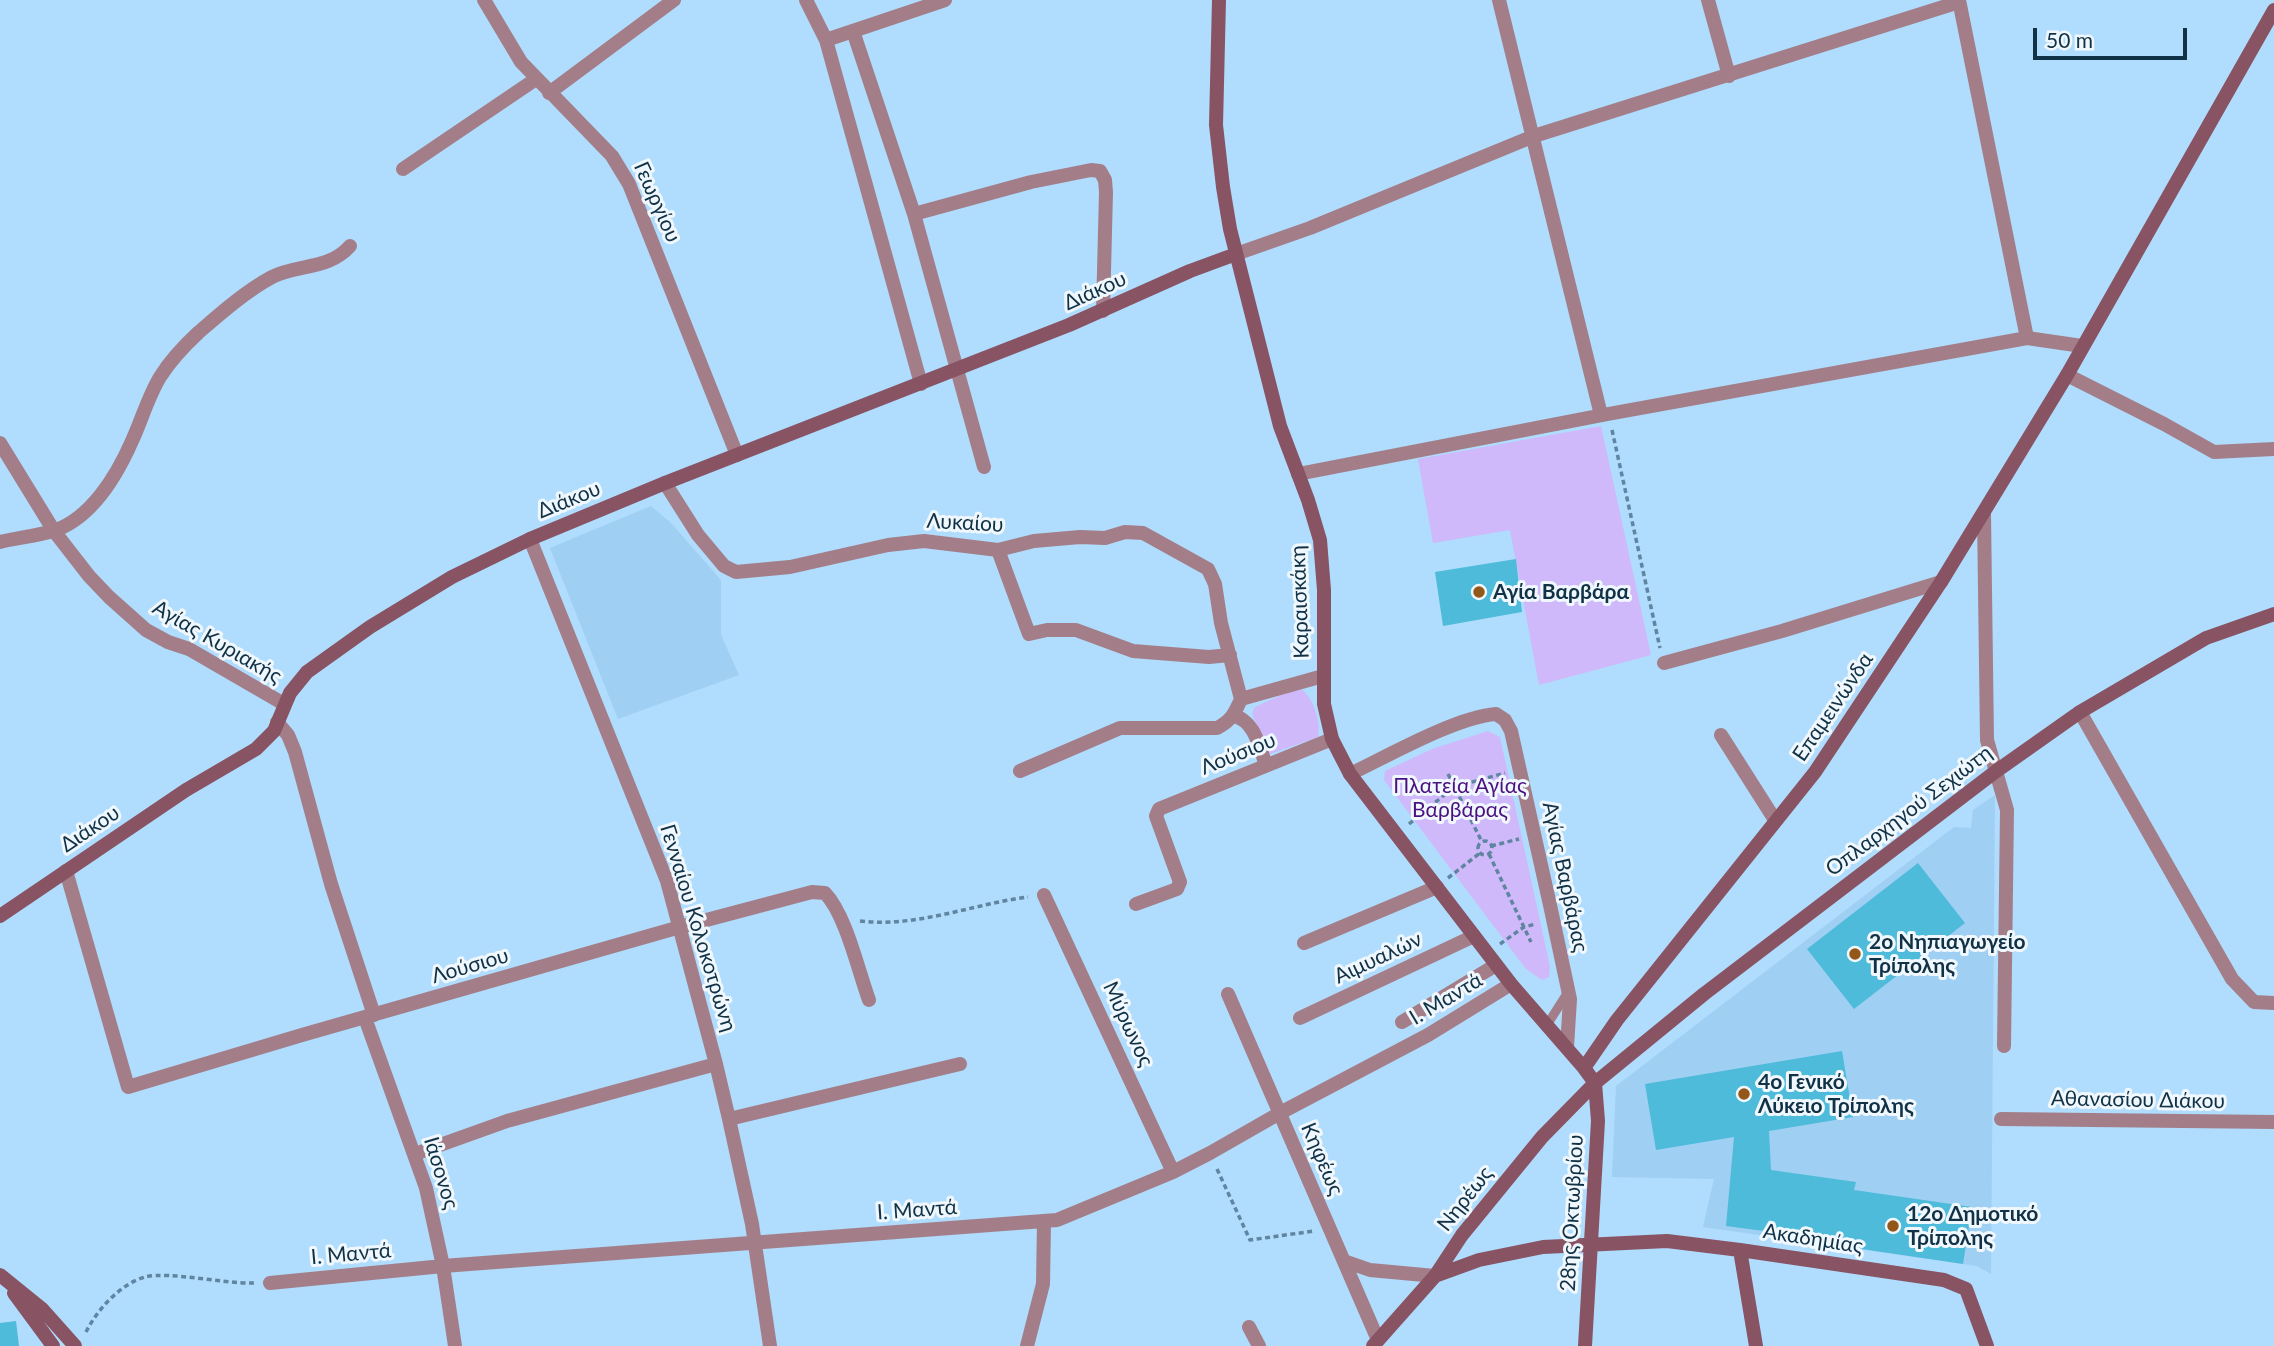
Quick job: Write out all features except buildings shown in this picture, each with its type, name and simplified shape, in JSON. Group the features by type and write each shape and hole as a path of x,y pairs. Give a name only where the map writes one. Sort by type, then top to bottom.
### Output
{"street":[{"path":"549,93 674,0"},
{"path":"806,0 826,40 921,384"},
{"path":"826,40 945,0"},
{"name":"Καραισκάκη","path":"1219,0 1216,125 1223,187 1236,254 1280,426 1316,526 1322,556 1325,603 1325,713 1332,739 1350,774 1511,984 1595,1083"},
{"path":"1499,0 1604,415"},
{"path":"1712,1 1729,76"},
{"path":"1236,254 1310,228 1534,136 1959,1 2026,338"},
{"name":"Γεωργίου","path":"489,2 513,51 549,93 612,156 629,184 737,455"},
{"name":"Επαμεινώνδα","path":"1584,1068 1617,1020 1815,772 1941,582 2067,376 2274,10"},
{"path":"853,31 914,214 984,467"},
{"path":"403,169 536,79"},
{"path":"914,214 1031,182 1091,170 1100,171 1105,180 1106,192 1103,311"},
{"path":"0,542 54,531 75,519 92,504 111,480 132,441 160,377 197,334 273,277 327,263 336,259 350,246"},
{"name":"Διάκου","path":"0,916 186,790 256,749 271,735 296,684 323,659 452,577 530,539 665,483 957,370 1236,254"},
{"path":"1298,474 2026,338 2082,346"},
{"path":"2067,376 2214,452 2274,449"},
{"name":"Αγίας Κυριακής","path":"0,443 54,531 96,583 146,630 189,649 284,705"},
{"name":"Λυκαίου","path":"665,483 698,535 724,566 736,572 790,567 888,545 924,541 998,550 1034,541 1105,538 1125,532 1143,533 1208,569 1215,584 1221,623 1241,699"},
{"path":"1984,513 1987,740 2007,810 2004,1046"},
{"name":"Γενναίου Κολοκοτρώνη","path":"530,539 667,881 729,1119 755,1242 770,1346"},
{"path":"998,550 1029,634 1076,629 1133,651 1209,657 1230,655"},
{"path":"1664,663 1782,631 1941,582"},
{"name":"Οπλαρχηγού Σεχιώτη","path":"1595,1083 1819,904 2080,712 2206,638 2274,614"},
{"path":"1020,771 1120,728 1217,728 1234,716 1241,699 1323,676"},
{"path":"2080,712 2232,979 2254,1002 2274,1003"},
{"path":"1234,716 1243,718 1250,724 1266,765"},
{"name":"Αγίας Βαρβάρας","path":"1350,774 1433,735 1483,716 1501,716 1508,726 1520,769 1568,992 1570,1018 1567,1047"},
{"name":"Ιάσονος","path":"277,722 288,735 295,752 369,1016 429,1198 456,1346"},
{"path":"1721,735 1775,820"},
{"name":"Λούσιου","path":"1136,904 1177,889 1180,883 1156,816 1159,809 1332,739"},
{"name":"Λούσιου","path":"66,871 128,1087 680,927 812,892 825,892 833,901 841,919"},
{"path":"1304,943 1437,887"},
{"name":"Μύρωνος","path":"1044,895 1173,1172"},
{"path":"841,919 869,1000"},
{"name":"Αιμυαλών","path":"1300,1017 1474,936"},
{"path":"1402,1022 1492,959"},
{"name":"Ι. Μαντά","path":"270,1283 443,1266 1044,1222 1066,1217 1173,1172 1210,1153 1428,1035 1511,984"},
{"name":"Κηφέως","path":"1228,994 1344,1261 1375,1343"},
{"path":"415,1154 507,1121 716,1064"},
{"path":"729,1119 960,1064"},
{"name":"28ης Οκτωβρίου","path":"1585,1346 1598,1121 1595,1083"},
{"name":"Νηρέως","path":"1375,1343 1435,1276 1462,1235 1542,1137 1595,1083"},
{"name":"Αθανασίου Διάκου","path":"2001,1119 2274,1122"},
{"path":"1027,1346 1043,1284 1044,1222"},
{"name":"Ακαδημίας","path":"1435,1276 1479,1260 1543,1247 1667,1241 1740,1250 1944,1280 1966,1289 1987,1346"},
{"path":"1740,1250 1756,1346"},
{"path":"1344,1261 1370,1270 1435,1276"},
{"path":"0,1275 80,1342"},
{"path":"0,1275 53,1346"},
{"path":"1249,1326 1259,1346"}],"lane":[{"path":"1547,1025 1568,992"}],"path":[{"path":"1604,415 1664,663"},
{"path":"1396,834 1454,787 1520,769"},
{"path":"1448,774 1482,842"},
{"path":"1491,845 1535,835"},
{"path":"1482,842 1486,841 1491,845"},
{"path":"1480,853 1478,847 1482,842"},
{"path":"1491,845 1489,854 1531,942"},
{"path":"1437,887 1480,853 1489,854"},
{"path":"841,919 872,923 914,919 1044,895"},
{"path":"1492,959 1524,927 1553,919"},
{"path":"1210,1153 1250,1240 1330,1229"},
{"path":"80,1342 86,1330 113,1297 144,1277 166,1276 230,1284 270,1283"}],"shaded area":[{"path":"651,506 671,523 721,580 721,635 739,675 618,719 550,548"},
{"path":"1995,795 1991,1274 1977,1266 1703,1227 1714,1179 1612,1177 1616,1086 1954,827 1971,828 1973,810"}],"green space":[{"path":"1601,426 1651,655 1539,685 1510,530 1433,543 1418,459"},
{"path":"1303,690 1316,712 1318,737 1270,754 1264,746 1252,713 1255,707 1290,691"},
{"name":"Πλατεία Αγίας Βαρβάρας","path":"1488,731 1500,737 1550,967 1549,977 1542,980 1526,969 1384,780 1385,771 1432,749"}],"place":[{"name":"Αγία Βαρβάρα","path":"1479,592"},
{"name":"2ο Νηπιαγωγείο Τρίπολης","path":"1855,954"},
{"name":"4ο Γενικό Λύκειο Τρίπολης","path":"1744,1094"},
{"name":"12ο Δημοτικό Τρίπολης","path":"1893,1226"}]}
